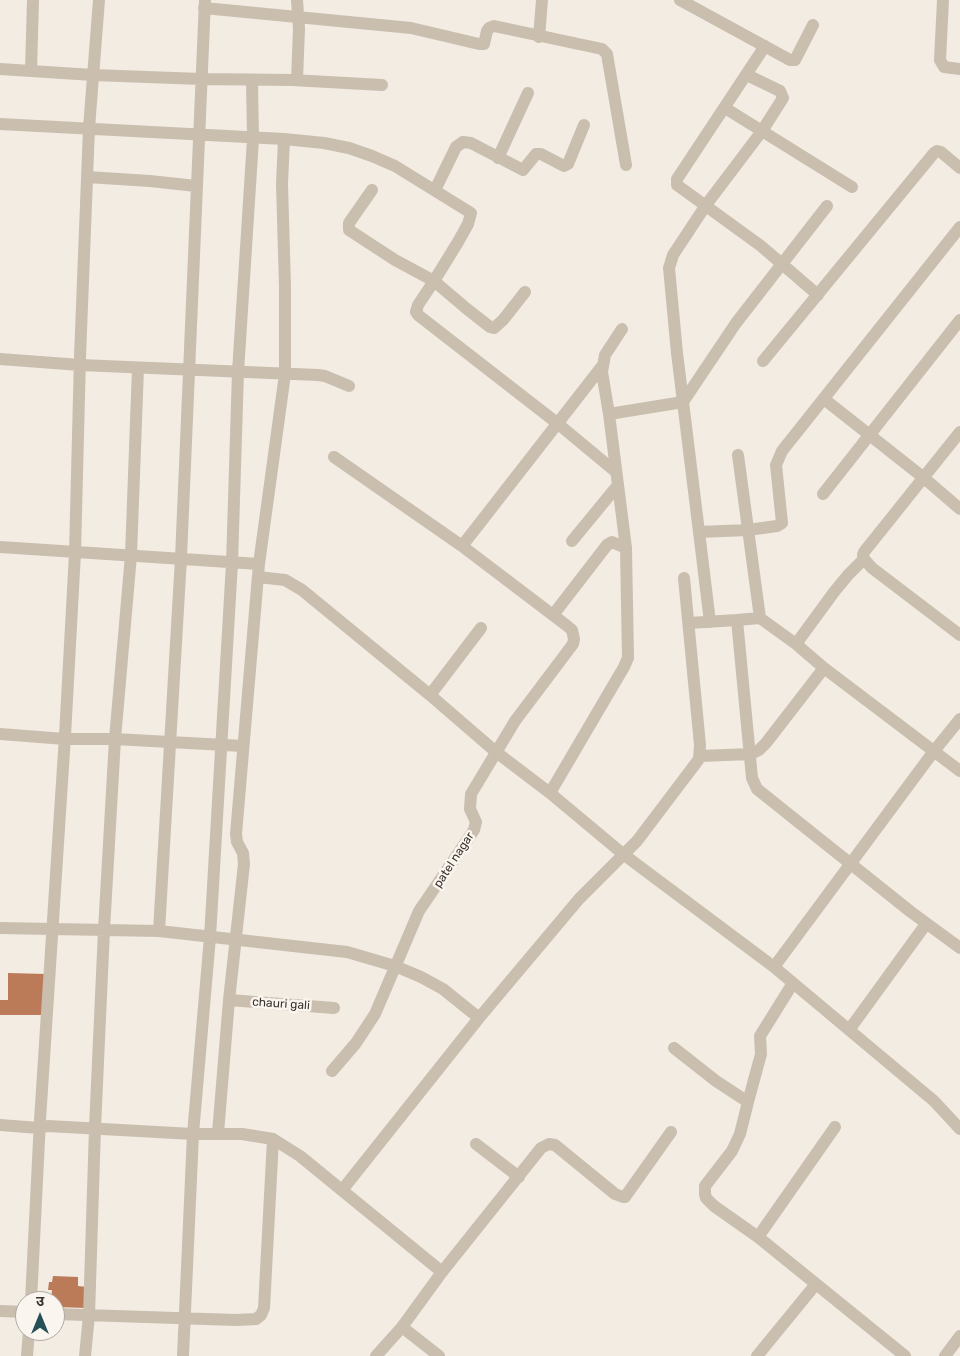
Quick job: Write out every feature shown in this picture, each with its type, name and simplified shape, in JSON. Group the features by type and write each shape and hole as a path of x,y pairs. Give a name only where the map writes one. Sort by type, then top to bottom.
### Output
{"street":[{"path":"31,71 33,0"},
{"path":"32,1291 39,1128 65,739 75,553 89,128 99,0"},
{"path":"297,0 297,80"},
{"path":"539,37 542,0"},
{"path":"680,0 787,59 795,60 813,25"},
{"path":"943,0 940,60 944,67 960,69"},
{"path":"159,931 181,558 204,4 298,18 411,28 480,44 485,42 487,31 491,26 602,50 607,54 626,165"},
{"path":"765,46 677,179 679,188 706,205 762,246 818,295"},
{"path":"0,69 93,75 297,80 382,85"},
{"path":"710,622 668,268 673,255 706,205 762,131 783,98 782,93 747,75"},
{"path":"183,1356 193,1134 210,937 232,563 238,372 253,139 252,80"},
{"path":"498,158 528,93"},
{"path":"725,108 852,187"},
{"path":"0,124 253,139 284,139 324,143 350,148 395,166 470,211 471,216 458,242 417,308 418,315 557,423 617,478"},
{"path":"435,190 456,147 463,142 471,143 523,170 536,154 541,154 564,166 568,164 584,125"},
{"path":"218,1134 229,1000 244,864 243,853 237,842 236,834 258,570 285,374 282,184 284,139"},
{"path":"763,361 934,153 937,151 941,152 960,168"},
{"path":"87,178 150,180 196,186"},
{"path":"372,190 349,223 349,230 395,260 434,281 490,327 494,328 503,320 525,292"},
{"path":"609,414 684,402 736,322 827,206"},
{"path":"699,532 748,530 777,526 782,523 776,465 782,451 960,227"},
{"path":"823,494 960,320"},
{"path":"550,793 628,658 626,548 603,365 605,355 622,329"},
{"path":"0,359 80,365 325,376 349,386"},
{"path":"462,546 603,365"},
{"path":"86,1356 89,1315 94,1128 104,930 115,739 131,556 138,368"},
{"path":"824,399 960,509"},
{"path":"960,432 864,552 864,559 872,568 960,635"},
{"path":"738,455 760,618"},
{"name":"patel nagar","path":"334,457 462,546 553,615 572,630 574,639 573,644 515,721 471,794 470,809 476,822 474,830 419,911 395,966"},
{"path":"572,541 617,478"},
{"path":"553,615 607,545 612,542 626,548"},
{"path":"0,547 232,563 285,580 302,590 496,752 550,793 623,854 774,967 934,1101 960,1129"},
{"path":"796,644 834,592 864,559"},
{"path":"343,1189 479,1018 579,900 637,842 695,766 700,756 700,745 690,623 684,578"},
{"path":"690,623 760,618 960,771"},
{"path":"737,620 752,778 757,790 926,924 960,948"},
{"path":"430,695 481,628"},
{"path":"700,756 751,754 759,750 824,668"},
{"path":"774,967 934,751 960,719"},
{"path":"0,734 65,739 115,739 243,746"},
{"path":"849,1030 926,924"},
{"path":"0,928 159,931 347,952 395,966 421,977 443,989 479,1018"},
{"path":"332,1071 356,1044 375,1014 387,990 395,966"},
{"path":"793,983 760,1036 761,1054 740,1134 732,1151 705,1186 706,1198 905,1356"},
{"name":"chauri gali","path":"229,1000 334,1008"},
{"path":"674,1048 748,1102"},
{"path":"0,1125 193,1134 242,1134 273,1139 300,1156 343,1189 442,1272"},
{"path":"758,1238 835,1127"},
{"path":"376,1356 402,1327 442,1272 541,1148 553,1144 614,1194 625,1197 671,1132"},
{"path":"65,1314 256,1319 263,1313 273,1139"},
{"path":"476,1144 519,1177"},
{"path":"757,1356 816,1284"},
{"path":"0,1311 15,1312"},
{"path":"402,1327 440,1356"},
{"path":"945,1356 960,1336"},
{"path":"27,1356 28,1341"}],"building":[{"path":"8,973 46,974 45,1015 0,1015 0,1000 8,1000"},
{"path":"53,1276 78,1277 78,1286 87,1287 87,1308 65,1307 65,1291 48,1290 49,1282 52,1282"}]}
